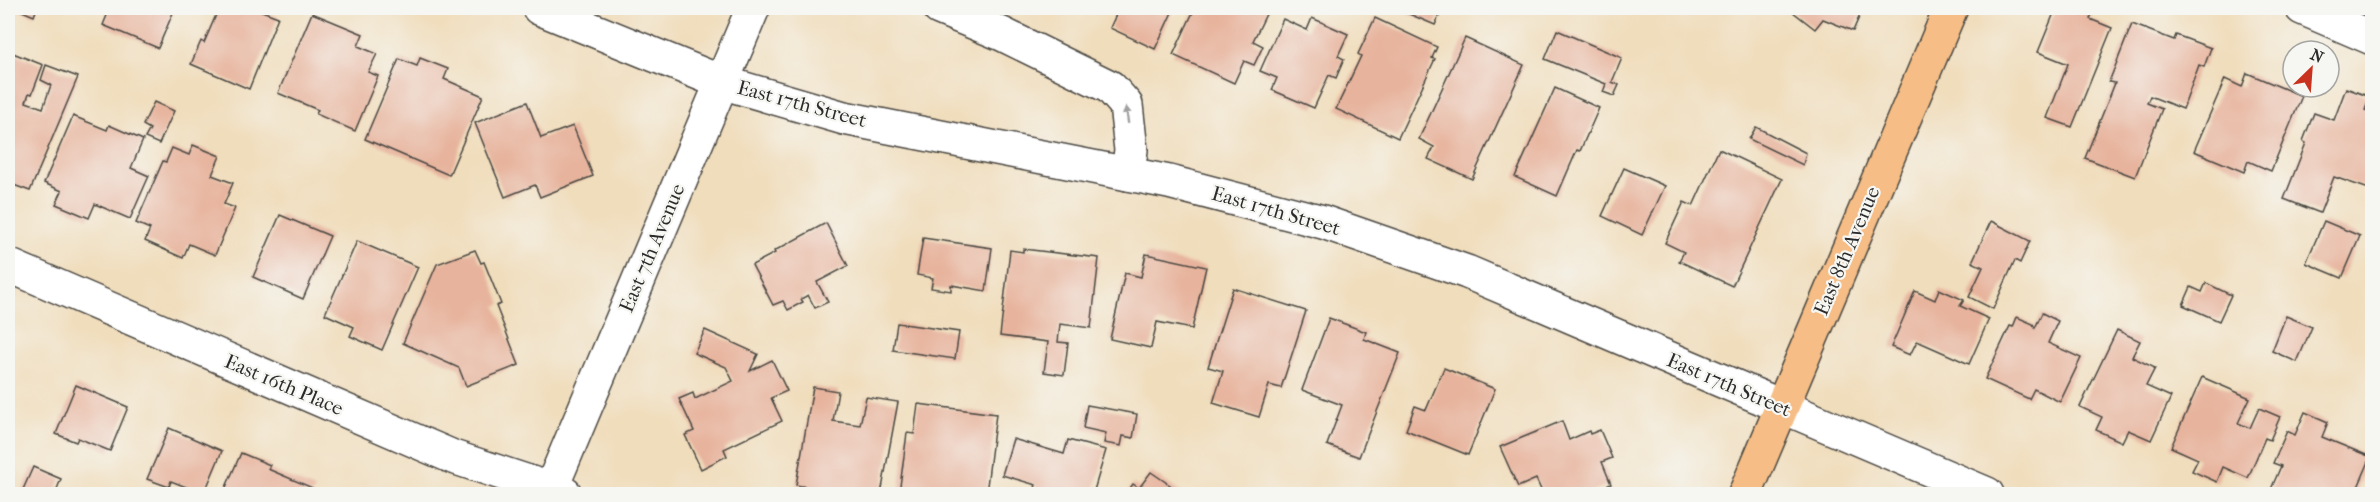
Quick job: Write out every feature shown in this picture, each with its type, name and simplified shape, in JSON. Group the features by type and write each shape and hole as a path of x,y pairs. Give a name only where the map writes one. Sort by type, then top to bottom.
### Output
{"main road":[{"name":"East 8th Avenue","path":"1745,495 1780,407 1951,8"}],"street":[{"name":"East 17th Street","path":"539,8 721,82 844,118 1169,182 1323,222 1467,272 1987,495"},
{"name":"East 7th Avenue","path":"558,492 721,82 753,8"},
{"path":"939,8 1110,87 1126,105 1131,150 1128,174"},
{"path":"2302,8 2373,38"},
{"name":"East 16th Place","path":"8,265 453,457 558,492"}],"building":[{"path":"15,8 37,8 34,16"},
{"path":"110,8 175,8 158,48 103,25"},
{"path":"219,8 254,8 278,17 249,89 191,64 201,41 204,43"},
{"path":"1119,8 1174,8 1155,49 1110,28"},
{"path":"1195,8 1269,8 1253,41 1263,46 1254,65 1244,61 1234,83 1173,55"},
{"path":"1395,8 1443,8 1435,25"},
{"path":"1788,8 1863,8 1853,31 1823,19 1815,29"},
{"path":"2056,8 2094,9 2090,19 2112,28 2072,127 2047,118 2068,64 2038,52"},
{"path":"312,13 363,34 358,46 377,54 368,72 378,76 355,131 316,114 318,110 278,93"},
{"path":"1312,18 1348,34 1338,56 1344,59 1336,78 1329,75 1314,108 1272,90 1277,78 1260,71 1283,19 1307,30"},
{"path":"1375,18 1437,47 1432,58 1435,59 1398,138 1336,109 1361,56 1358,54"},
{"path":"2132,24 2174,40 2176,35 2211,48 2204,67 2199,65 2183,109 2150,96 2147,103 2162,109 2135,177 2085,158 2115,83 2109,82"},
{"path":"1557,30 1622,58 1612,82 1619,85 1614,96 1603,92 1606,84 1545,59"},
{"path":"1465,38 1524,65 1472,179 1428,159 1434,147 1419,139"},
{"path":"8,51 43,65 32,94 29,93 26,102 43,108 51,85 41,80 46,65 78,77 30,191 8,183 8,99 12,87 8,86"},
{"path":"420,58 448,69 444,79 483,96 449,175 365,139 399,59 417,66"},
{"path":"2247,73 2281,87 2281,99 2301,99 2271,171 2248,161 2244,172 2194,151 2225,79 2242,87"},
{"path":"1555,88 1599,108 1557,196 1515,177"},
{"path":"2346,88 2370,97 2365,110 2372,113 2372,190 2334,177 2320,213 2284,199 2306,143 2303,141 2314,113 2334,120"},
{"path":"154,102 174,111 159,144 145,138 150,129 143,125"},
{"path":"527,102 541,138 573,126 593,176 540,197 535,185 505,197 475,123"},
{"path":"73,116 107,130 109,125 143,140 131,168 149,176 130,219 95,204 89,218 56,204 62,191 44,183"},
{"path":"1756,127 1806,153 1803,165 1749,139"},
{"path":"193,145 220,156 212,175 233,183 224,204 235,208 215,255 189,244 183,258 145,241 150,229 136,223 163,161 166,162 172,148 189,155"},
{"path":"1719,149 1782,179 1732,286 1679,261 1684,252 1665,243 1684,202 1693,206"},
{"path":"1624,168 1665,186 1642,235 1602,216"},
{"path":"280,215 330,236 303,299 253,277"},
{"path":"1991,221 2030,241 2020,263 2015,260 1993,309 1969,297 1983,267 1972,262"},
{"path":"2324,221 2360,236 2342,278 2306,263"},
{"path":"826,223 848,266 817,282 828,302 815,308 808,295 801,299 803,302 788,310 783,301 773,305 752,265"},
{"path":"923,238 992,248 986,291 951,285 951,291 931,288 933,278 917,275"},
{"path":"357,241 418,267 382,350 350,336 354,327 325,314"},
{"path":"1023,249 1099,258 1091,328 1060,324 1058,342 1068,343 1064,375 1044,372 1048,342 1000,336 1010,250 1023,252"},
{"path":"475,250 481,263 484,262 501,304 496,306 519,365 466,386 459,368 403,343 437,264"},
{"path":"1146,254 1206,267 1192,329 1157,322 1151,348 1110,339 1125,273 1141,277"},
{"path":"2206,283 2231,295 2219,321 2183,305 2191,287 2202,292"},
{"path":"1233,288 1306,311 1281,388 1269,385 1259,417 1213,403 1223,371 1208,367"},
{"path":"1939,289 1964,300 1960,306 1989,319 1969,364 1917,341 1910,355 1891,347 1915,291 1935,300"},
{"path":"2042,313 2058,321 2048,343 2081,358 2060,402 2034,389 2029,399 1985,379 2010,326 2013,327 2017,317 2033,324 2035,328"},
{"path":"2286,316 2312,327 2297,362 2272,351"},
{"path":"1329,318 1366,332 1364,339 1400,353 1359,457 1327,445 1342,405 1302,390"},
{"path":"897,323 959,332 955,359 893,350"},
{"path":"705,330 758,354 750,371 772,360 787,391 771,398 782,421 724,449 727,456 701,469 685,435 694,431 679,399 693,393 695,399 733,381 726,367 694,353"},
{"path":"2117,330 2140,341 2132,357 2155,368 2146,386 2171,397 2151,440 2128,430 2122,442 2096,430 2102,417 2080,407"},
{"path":"1444,368 1495,389 1468,455 1406,430 1415,406 1426,410"},
{"path":"2202,377 2250,398 2238,423 2250,428 2259,408 2280,417 2270,440 2265,438 2248,478 2223,467 2217,482 2192,471 2198,459 2171,447"},
{"path":"76,385 128,407 110,451 78,438 76,442 56,434"},
{"path":"813,387 838,391 833,421 860,425 866,397 898,402 881,494 848,494 796,485"},
{"path":"918,404 996,414 986,494 899,494 907,433 914,434"},
{"path":"1087,405 1137,414 1133,438 1123,436 1121,446 1104,443 1106,433 1083,428"},
{"path":"2305,412 2328,422 2322,437 2371,457 2355,494 2269,494 2281,466 2273,463 2287,431 2295,435"},
{"path":"1562,421 1569,440 1589,431 1590,434 1600,430 1612,458 1602,462 1611,484 1587,494 1543,494 1536,479 1518,487 1500,447"},
{"path":"169,428 222,451 204,494 171,481 169,487 147,479"},
{"path":"1013,439 1064,454 1068,440 1106,450 1093,494 1033,494 1036,485 1002,475"},
{"path":"241,453 270,465 268,469 315,489 312,494 223,494"},
{"path":"33,467 61,479 55,494 21,494"},
{"path":"1151,472 1183,494 1126,494 1133,484 1139,488"}]}
